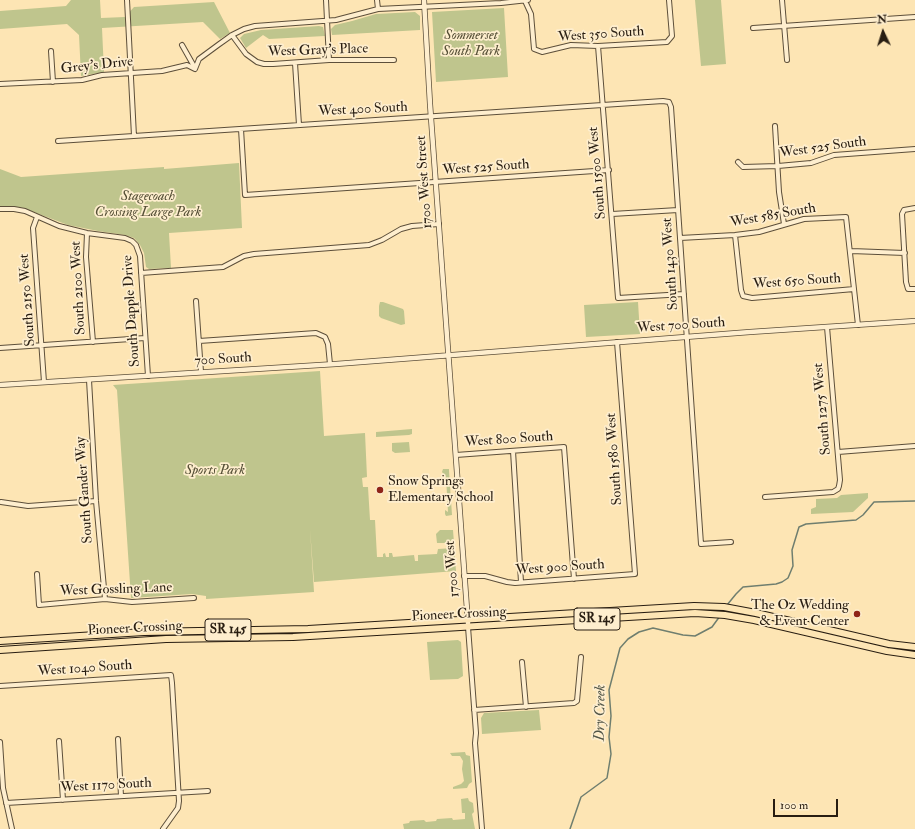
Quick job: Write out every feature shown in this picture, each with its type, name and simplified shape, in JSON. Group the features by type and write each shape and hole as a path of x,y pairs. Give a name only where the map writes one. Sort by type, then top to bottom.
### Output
{"highway":[{"name":"Pioneer Crossing","path":"0,642 144,632 292,629 679,606 725,608 756,613 889,644 915,647"},
{"name":"Pioneer Crossing","path":"0,650 166,638 298,637 680,614 721,615 754,620 887,652 915,655"}],"street":[{"path":"127,0 134,136"},
{"path":"326,0 329,60"},
{"path":"377,0 378,9"},
{"path":"424,0 424,7"},
{"path":"462,0 463,5"},
{"path":"195,69 199,59 232,35 244,29 255,26 344,19 378,9 526,0"},
{"name":"West 350 South","path":"526,0 531,14 534,49 542,52 571,45 598,46 667,42 672,36 669,0"},
{"path":"782,0 787,60"},
{"name":"1700 West Street","path":"424,7 448,355"},
{"path":"753,28 915,17"},
{"name":"West Gray's Place","path":"232,35 246,54 257,62 273,64 329,60 394,60"},
{"path":"182,45 195,69"},
{"name":"South 1500 West","path":"598,46 618,298 684,294"},
{"path":"51,51 53,82"},
{"path":"295,63 299,125"},
{"name":"Grey's Drive","path":"0,84 82,80 102,75 162,71 187,65 195,69"},
{"name":"West 400 South","path":"58,141 663,101 669,102"},
{"name":"South 1430 West","path":"669,102 671,107 701,544 731,542"},
{"path":"775,126 781,211 784,224"},
{"name":"West 525 South","path":"241,129 245,195 609,170"},
{"name":"West 525 South","path":"738,162 742,167 778,166 811,163 834,155 915,148"},
{"path":"915,208 904,210 902,214 906,282 908,289 915,290"},
{"path":"0,210 14,209 31,214 59,226 87,233"},
{"path":"612,214 678,210"},
{"name":"South 2150 West","path":"37,217 34,228 44,382"},
{"name":"West 585 South","path":"680,238 759,232 804,219 846,217 851,251"},
{"path":"141,273 223,267 244,256 254,254 369,245 382,240 401,229 412,226 439,224"},
{"name":"South Dapple Drive","path":"87,233 125,238 132,241 136,245 139,252 148,376"},
{"name":"South 2100 West","path":"87,233 86,257 94,342"},
{"name":"West 650 South","path":"735,235 740,290 743,296 752,298 854,289"},
{"path":"858,325 851,251 905,253"},
{"path":"196,301 201,372"},
{"name":"West 700 South","path":"448,355 915,321"},
{"name":"South 1275 West","path":"765,497 833,492 838,489 840,480 827,327"},
{"path":"199,341 316,333 325,337 328,344 330,364"},
{"path":"0,348 145,338"},
{"name":"South 1580 West","path":"617,342 635,574"},
{"name":"700 South","path":"0,385 448,355"},
{"name":"1700 West","path":"448,355 482,829"},
{"name":"South Gander Way","path":"89,380 96,501 104,599"},
{"path":"838,452 915,446"},
{"name":"West 800 South","path":"456,455 564,447 574,579"},
{"path":"513,451 521,582"},
{"path":"1,502 28,506 96,501"},
{"name":"West Gossling Lane","path":"37,574 38,605 104,599 132,602 194,598"},
{"name":"West 900 South","path":"464,576 485,576 507,582 521,582 635,574"},
{"path":"474,710 574,704 577,701 580,658"},
{"path":"522,662 526,707"},
{"name":"West 1040 South","path":"0,686 171,675 179,793"},
{"path":"118,739 121,796"},
{"path":"59,741 63,800"},
{"path":"0,742 3,788 12,829"},
{"name":"West 1170 South","path":"6,803 208,791"},
{"path":"163,829 178,808 179,793"}],"green space":[{"path":"71,0 100,0 101,18 125,17 134,7 214,2 230,33 220,39 203,22 102,28 104,72 81,76 79,35 67,24 0,29 0,11 66,6"},
{"path":"695,0 721,0 726,64 701,66"},
{"name":"Sommerset South Park","path":"504,8 508,77 436,82 432,12"},
{"path":"415,12 420,16 420,30 332,35 331,29 335,25 376,14"},
{"path":"323,27 325,36 269,39 263,35 246,48 240,38 244,34 261,30"},
{"name":"Stagecoach Crossing Large Park","path":"239,163 242,228 169,233 171,268 149,269 146,267 144,253 134,238 125,235 68,225 23,208 0,206 0,169 21,177"},
{"path":"380,302 403,309 405,324 401,325 381,318 379,316"},
{"path":"638,302 640,334 586,337 584,305"},
{"name":"Sports Park","path":"320,371 324,436 365,433 367,477 362,478 363,487 368,487 370,520 375,520 377,557 383,557 383,554 385,553 386,557 389,557 389,553 392,553 393,557 414,555 415,561 418,561 418,555 437,554 438,549 454,548 456,571 314,582 310,529 314,592 206,599 206,596 192,594 131,598 117,390 113,385"},
{"path":"412,429 412,434 409,435 376,437 376,432"},
{"path":"409,442 410,452 395,453 392,451 392,443"},
{"path":"443,469 449,469 452,515 446,516 445,510 448,512 446,477 442,472"},
{"path":"868,493 868,498 853,512 811,514 811,509 816,507 816,499 837,498 841,495"},
{"path":"440,530 453,530 454,543 437,543 436,534"},
{"path":"458,640 461,642 463,676 458,679 430,680 427,642"},
{"path":"539,710 541,730 482,734 481,718 484,713"},
{"path":"465,752 466,755 470,756 472,782 467,788 453,789 453,787 464,781 462,769 463,761 460,756 452,756 450,753"},
{"path":"468,798 469,801 473,803 474,812 472,814 475,829 404,829 403,824 409,823 410,821 424,820 426,822 436,821 437,819 465,819 465,813 462,813 461,799"}],"waterway":[{"name":"Dry Creek","path":"727,605 743,587 776,584 788,578 793,566 792,550 799,527 806,524 856,520 863,515 874,502 915,501"},
{"name":"Dry Creek","path":"570,829 581,797 607,778 611,754 609,737 611,716 609,690 620,648 628,639 639,632 653,628 683,635 695,636 712,627 720,616"}],"place":[{"name":"Snow Springs Elementary School","path":"380,490"},
{"name":"The Oz Wedding & Event Center","path":"857,614"}]}
